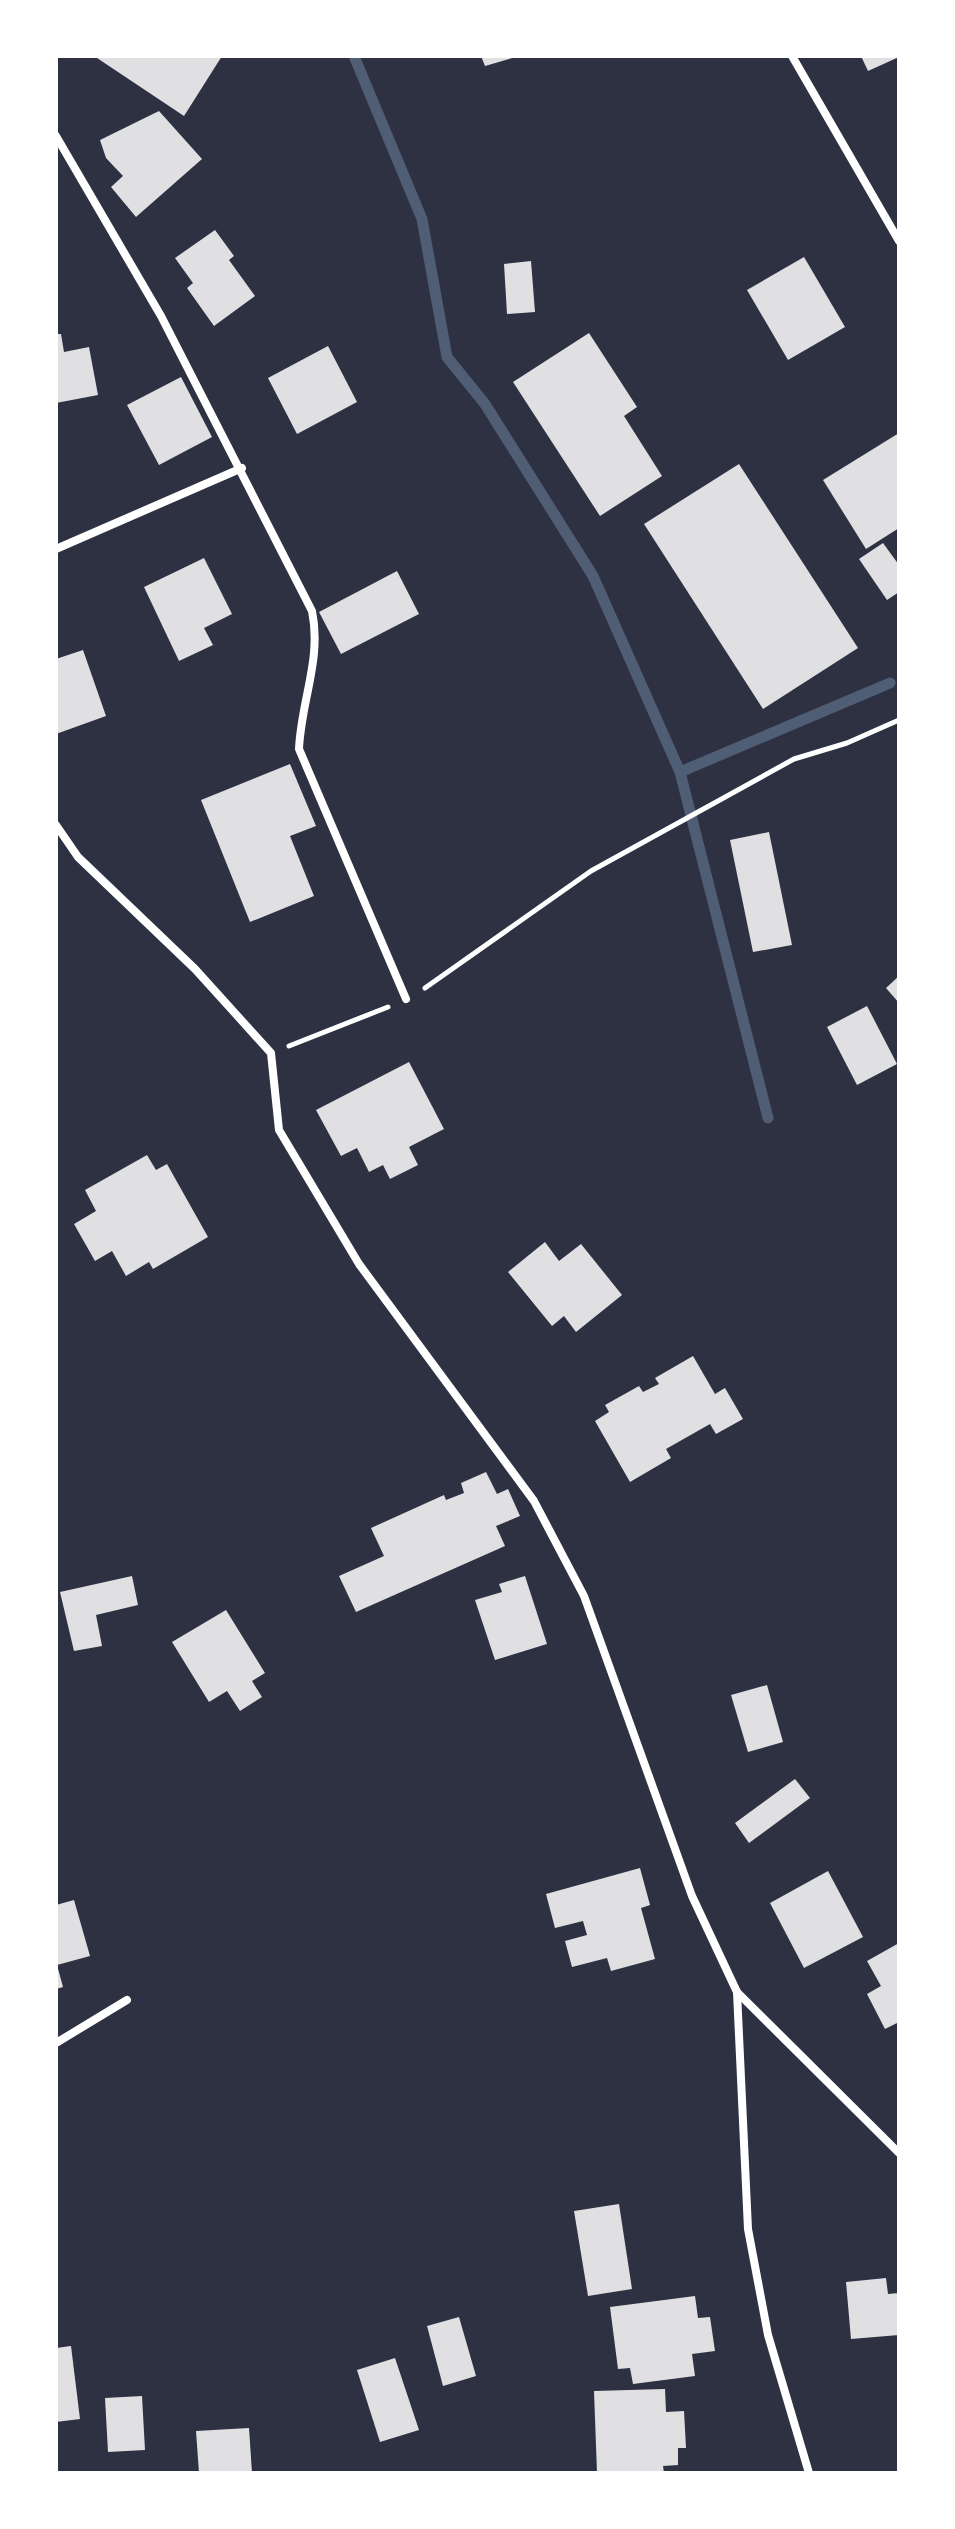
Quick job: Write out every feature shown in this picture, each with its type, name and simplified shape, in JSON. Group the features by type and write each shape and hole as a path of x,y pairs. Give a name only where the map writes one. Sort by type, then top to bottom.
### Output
{"street":[{"path":"792,56 899,241"},
{"path":"56,136 161,316 242,468 312,611 318,638 300,727 299,749 406,999"},
{"path":"56,549 242,468"},
{"path":"56,825 78,857 195,969 271,1053 279,1130 359,1264 534,1501 584,1596 692,1896 737,1992 899,2153"},
{"path":"737,1992 748,2229 768,2335 809,2473"},
{"path":"56,2043 127,2000"}],"path":[{"path":"271,1053 406,999 447,974 522,917 591,871 794,759 847,743 899,720"}],"building":[{"path":"94,56 222,56 184,116"},
{"path":"481,56 516,56 516,57 485,66"},
{"path":"861,56 899,56 899,57 868,71"},
{"path":"159,111 202,159 136,217 111,187 123,176 106,158 100,140"},
{"path":"215,230 234,256 229,260 255,296 214,326 187,288 193,283 175,258"},
{"path":"804,257 845,327 788,360 747,290"},
{"path":"531,261 535,312 507,314 504,264"},
{"path":"589,333 637,407 624,416 662,476 600,516 513,382"},
{"path":"56,334 61,334 64,352 89,347 98,395 56,403"},
{"path":"328,346 357,402 297,434 268,378"},
{"path":"181,377 212,437 159,465 127,405"},
{"path":"899,433 899,528 866,549 823,480"},
{"path":"739,464 858,648 763,709 644,524"},
{"path":"883,543 899,565 899,592 887,600 859,559"},
{"path":"204,558 232,614 204,628 213,645 179,661 144,587"},
{"path":"397,571 419,614 341,654 319,612"},
{"path":"83,650 106,716 56,734 56,659"},
{"path":"290,764 316,826 290,836 314,896 250,922 201,800"},
{"path":"769,832 792,945 753,952 730,840"},
{"path":"899,976 899,1003 886,988"},
{"path":"867,1006 897,1064 857,1085 827,1027"},
{"path":"409,1062 444,1129 409,1147 418,1165 390,1179 383,1165 369,1172 357,1148 341,1156 316,1110"},
{"path":"147,1155 156,1170 167,1164 208,1237 153,1269 149,1262 126,1276 112,1251 95,1261 74,1224 96,1211 85,1190"},
{"path":"545,1242 559,1261 581,1244 622,1295 576,1332 564,1316 552,1326 508,1272"},
{"path":"693,1356 715,1394 725,1388 743,1419 716,1434 710,1424 666,1449 671,1458 630,1482 595,1421 609,1412 605,1405 639,1386 643,1392 659,1384 655,1378"},
{"path":"486,1472 497,1494 508,1489 520,1516 496,1526 505,1546 356,1612 339,1576 384,1556 371,1528 444,1495 446,1500 464,1493 461,1483"},
{"path":"132,1576 138,1605 96,1615 102,1646 74,1651 60,1592"},
{"path":"525,1576 547,1644 495,1660 475,1600 502,1592 499,1584"},
{"path":"226,1610 265,1673 252,1681 262,1697 240,1711 227,1691 209,1702 172,1642"},
{"path":"767,1685 783,1742 748,1752 731,1695"},
{"path":"795,1779 810,1798 749,1843 735,1823"},
{"path":"640,1868 650,1905 641,1908 655,1959 611,1971 607,1958 572,1967 565,1941 587,1935 583,1921 555,1928 546,1894"},
{"path":"828,1871 863,1937 804,1968 770,1903"},
{"path":"74,1900 90,1956 57,1965 63,1987 56,1989 56,1905"},
{"path":"899,1943 899,2022 885,2029 867,1994 881,1986 867,1961"},
{"path":"619,2204 632,2289 588,2296 574,2211"},
{"path":"886,2278 888,2294 899,2293 899,2335 851,2339 846,2282"},
{"path":"695,2296 698,2318 710,2317 715,2351 692,2354 695,2376 633,2384 630,2368 618,2369 610,2307"},
{"path":"459,2317 476,2376 443,2386 427,2326"},
{"path":"71,2346 80,2419 56,2422 56,2348"},
{"path":"395,2358 419,2430 380,2442 357,2370"},
{"path":"665,2389 666,2412 684,2411 686,2448 678,2448 678,2465 663,2466 664,2473 597,2473 594,2391"},
{"path":"142,2396 145,2450 108,2452 105,2398"},
{"path":"249,2428 252,2473 199,2473 196,2431"}],"waterway":[{"path":"354,56 422,219 447,357 485,404 593,576 680,772 768,1118"},
{"path":"680,772 890,683"}]}
